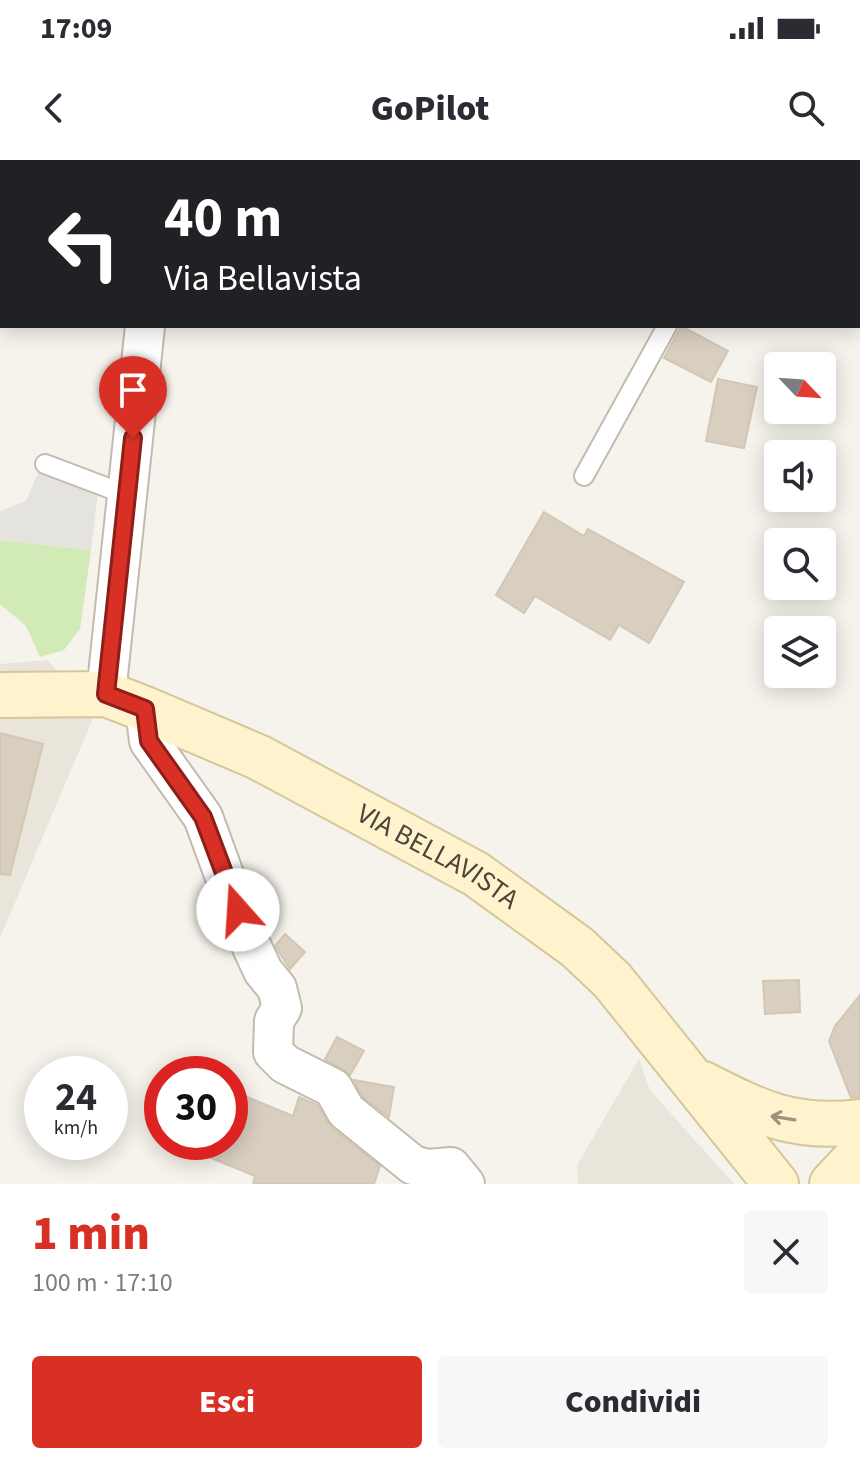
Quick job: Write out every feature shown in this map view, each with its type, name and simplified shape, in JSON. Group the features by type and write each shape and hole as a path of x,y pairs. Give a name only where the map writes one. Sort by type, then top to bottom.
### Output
{"street":[{"path":"145,328 127,495 126,702 149,741 203,817 245,932 263,971 277,988 282,1008 274,1021 273,1052 285,1064 333,1088 346,1111 396,1153 427,1169 451,1167 465,1184"},
{"name":"VIA BELLAVISTA","path":"0,695 126,702 258,757 476,874 577,947 612,980 776,1184"},
{"path":"689,1077 767,1116 830,1125 860,1122"},
{"path":"832,1184 860,1154"}],"lane":[{"path":"584,476 666,328"},
{"path":"45,464 127,495"}],"shaded area":[{"path":"46,454 100,475 91,550 0,540 0,511 26,501"},
{"path":"47,660 96,711 0,938 0,664"},
{"path":"639,1059 650,1090 734,1184 578,1184 577,1165"}],"green space":[{"path":"0,540 91,550 80,629 64,650 40,657 26,626 0,604"}],"building":[{"path":"680,328 728,351 711,382 664,358"},
{"path":"718,379 757,387 744,448 706,441"},
{"path":"544,512 584,536 588,529 684,582 649,643 619,625 610,640 535,596 524,613 496,595"},
{"path":"0,733 43,744 10,875 0,874"},
{"path":"285,934 305,952 290,969 275,946"},
{"path":"799,980 800,1012 765,1014 763,981"},
{"path":"860,995 860,1097 851,1098 829,1041 835,1026"},
{"path":"337,1037 364,1051 350,1075 325,1059"},
{"path":"354,1080 394,1087 389,1117 363,1097"},
{"path":"248,1097 293,1116 299,1097 317,1105 332,1128 380,1166 374,1184 253,1184 255,1176 216,1160 248,1160"}],"route":[{"path":"133,438 106,694 145,709 149,741 203,817 238,910"}]}
